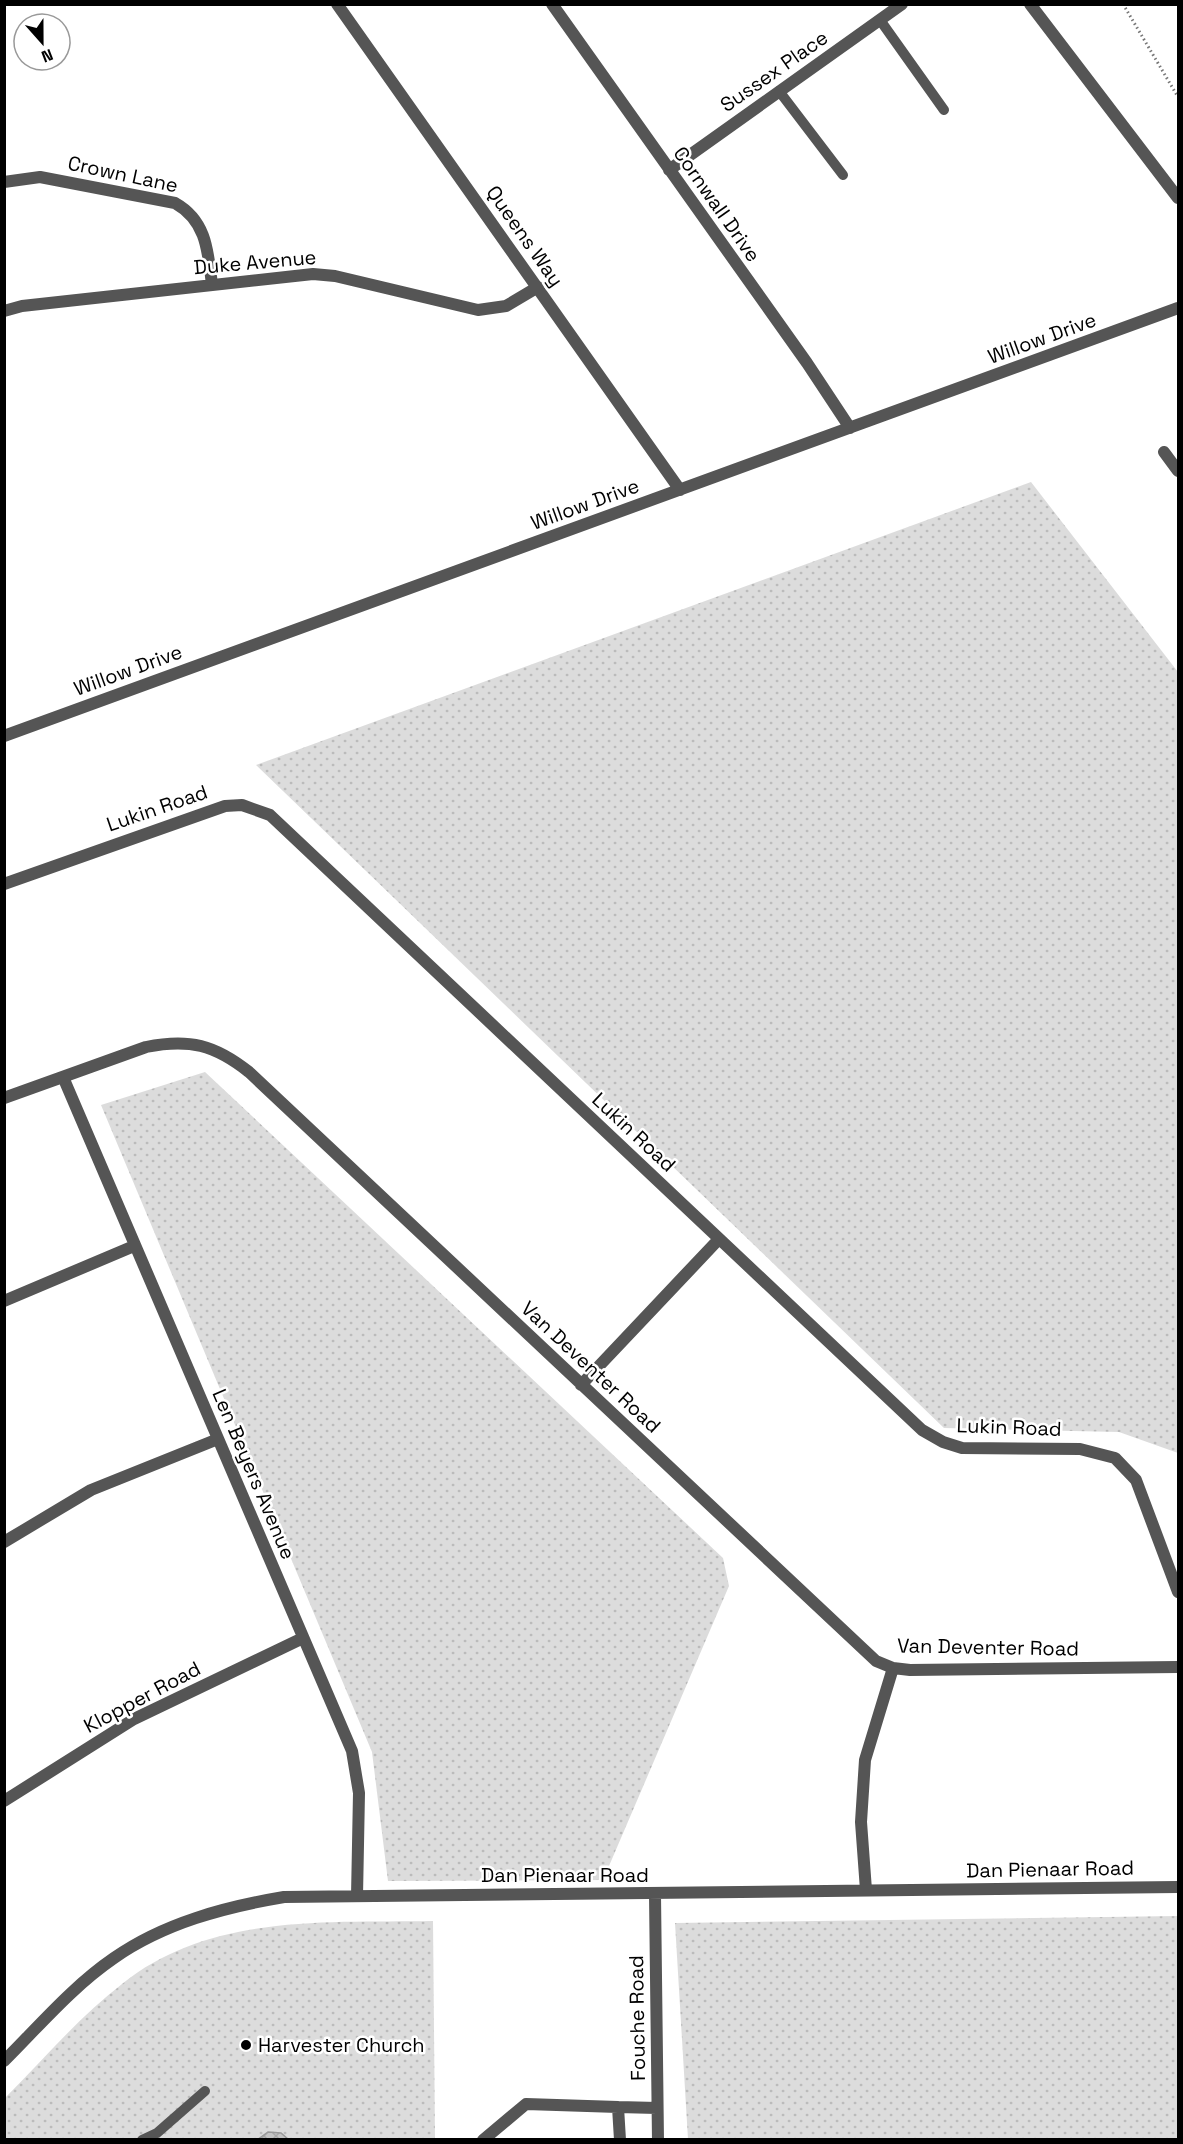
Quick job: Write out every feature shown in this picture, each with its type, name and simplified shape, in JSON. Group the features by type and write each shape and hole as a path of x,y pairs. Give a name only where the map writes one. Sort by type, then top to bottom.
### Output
{"street":[{"name":"Queens Way","path":"337,4 680,490"},
{"name":"Cornwall Drive","path":"552,4 818,378 850,428"},
{"name":"Sussex Place","path":"669,170 902,4"},
{"path":"1030,4 1179,198"},
{"name":"Crown Lane","path":"4,182 40,177 175,203 187,210 202,230 208,248 212,285"},
{"name":"Duke Avenue","path":"4,311 22,306 323,274 484,310 506,306 538,287"},
{"name":"Willow Drive","path":"4,736 1179,308"},
{"path":"1164,452 1179,471"},
{"name":"Lukin Road","path":"4,884 204,812 234,805 261,810 282,825 922,1430 936,1439 962,1448 1080,1449 1115,1458 1136,1480 1179,1592"},
{"name":"Van Deventer Road","path":"4,1098 146,1047 166,1043 204,1046 222,1052 249,1072 876,1661 893,1668 925,1670 1179,1667"},
{"name":"Len Beyers Avenue","path":"63,1077 355,1761 359,1793 357,1896"},
{"path":"581,1385 719,1239"},
{"path":"4,1301 134,1246"},
{"path":"4,1542 91,1490 218,1439"},
{"name":"Klopper Road","path":"4,1801 134,1719 303,1638"},
{"path":"866,1890 861,1822 865,1760 893,1668"},
{"name":"Dan Pienaar Road","path":"4,2061 90,1976 113,1958 149,1937 190,1920 251,1903 295,1897 655,1895 1179,1887"},
{"name":"Fouche Road","path":"655,1895 658,2139"},
{"path":"483,2139 526,2104 657,2108"},
{"path":"618,2107 620,2139"}],"lane":[{"path":"880,20 944,111"},
{"path":"779,91 843,175"},
{"path":"142,2139 164,2128 205,2091"}],"path":[{"path":"1123,4 1179,98"}],"shaded area":[{"path":"1031,482 1178,672 1178,1453 1119,1432 944,1428 256,765"},
{"path":"205,1072 723,1558 729,1586 603,1880 388,1881 372,1752 101,1105"},
{"path":"1178,1916 1178,2139 688,2139 675,1923"},
{"name":"Harvester Church","path":"433,1921 435,2139 5,2140 5,2098 91,2010 122,1984 156,1961 193,1944 231,1933 271,1927 312,1923"}],"building":[{"path":"268,2132 281,2133 289,2140 257,2140"}],"place":[{"name":"Harvester Church","path":"246,2045"}]}
